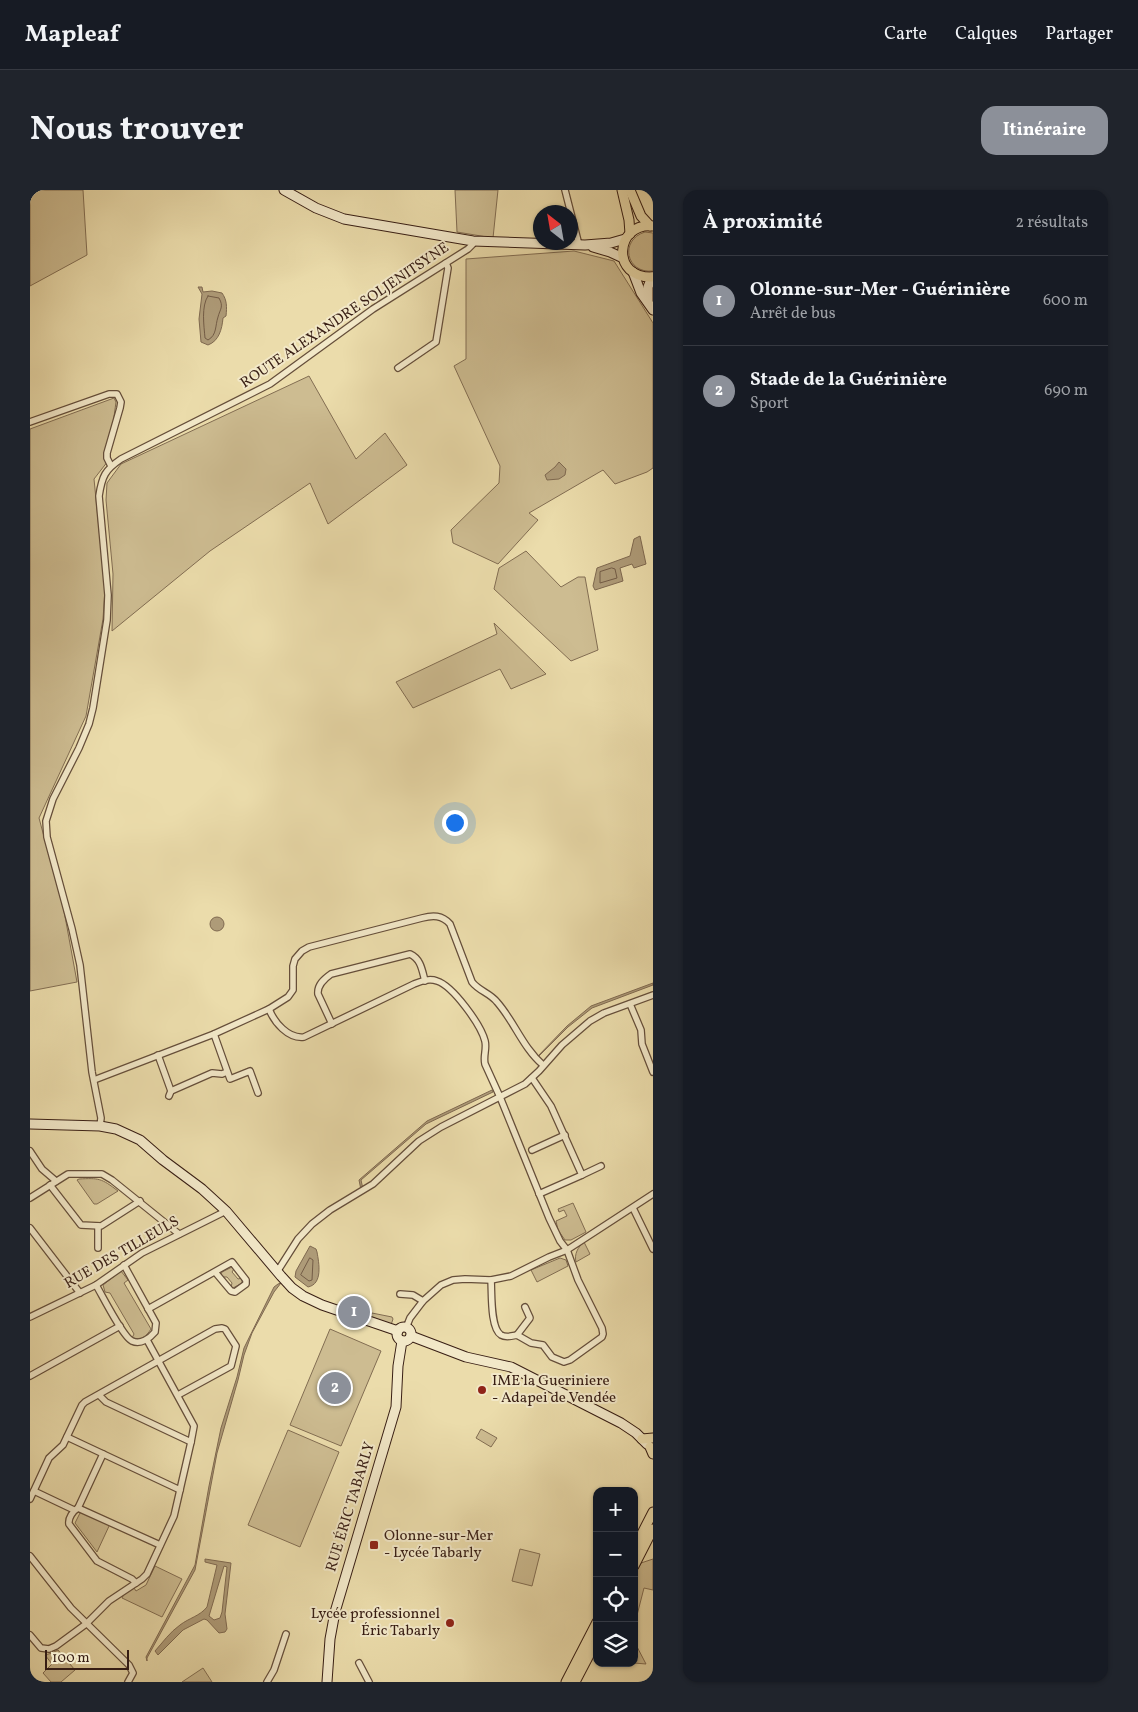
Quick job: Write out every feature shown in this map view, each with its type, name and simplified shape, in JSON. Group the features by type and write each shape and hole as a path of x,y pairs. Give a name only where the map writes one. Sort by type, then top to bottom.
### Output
{"main road":[{"path":"622,190 629,220 628,236 622,248 625,264 633,272 646,277 653,277"},
{"path":"630,190 640,216 652,226"},
{"path":"628,236 643,227 652,226"},
{"path":"642,1438 653,1438"},
{"path":"638,1541 652,1514 653,1502"},
{"path":"638,1558 653,1529"},
{"path":"566,1682 593,1630"},
{"path":"575,1682 593,1648"}],"street":[{"path":"284,190 316,208 344,219 473,240 582,245 611,243 628,236"},
{"path":"565,190 582,245"},
{"name":"ROUTE ALEXANDRE SOLJENITSYNE","path":"110,466 270,384 373,309 471,246 473,240"},
{"path":"582,245 610,252 623,258"},
{"path":"398,368 436,342 448,268 446,263"},
{"path":"633,272 642,293 651,306"},
{"path":"651,306 648,287 653,277"},
{"path":"30,422 109,394 117,394 121,402 108,448 107,458 110,466 104,475 99,496 108,595 107,620 93,708 89,724 51,804 46,821 48,837 80,965 94,1080 101,1118 100,1126"},
{"path":"94,1080 214,1034 269,1009 288,998 293,990 293,966 295,959 302,951 309,947 436,916 446,919 450,924 472,982 496,1000 512,1020 532,1054 543,1065"},
{"path":"332,1024 318,994 319,985 331,974 410,954 419,961 425,980"},
{"path":"269,1009 276,1022 292,1036 304,1037 414,984 425,980 436,980 447,986 470,1012 484,1039 486,1047 485,1064 539,1194 560,1241 568,1250 578,1280 602,1328 602,1337 570,1360 564,1362 554,1358 543,1345 531,1343 517,1335 502,1336 493,1316 492,1280"},
{"path":"277,1272 298,1239 312,1224 330,1210 373,1184 418,1141 532,1078 562,1045 590,1021 604,1013 653,995"},
{"path":"630,1004 641,1030 642,1044 653,1072"},
{"path":"214,1034 230,1079 250,1072 258,1093"},
{"path":"158,1055 170,1094 212,1073 222,1074 227,1072"},
{"path":"532,1078 551,1106 582,1175"},
{"path":"30,1124 100,1126 127,1133 140,1140 202,1189 226,1211 292,1288 310,1300 405,1332 466,1357 511,1367 621,1423 642,1438 652,1451"},
{"path":"532,1150 564,1135"},
{"path":"30,1151 81,1225 101,1226 140,1201"},
{"path":"539,1194 601,1166"},
{"path":"30,1198 68,1174 102,1174 140,1201 179,1234"},
{"path":"405,1332 410,1318 423,1301 441,1285 453,1280 492,1280 511,1276 549,1257 568,1250 653,1194"},
{"path":"633,1208 653,1250"},
{"name":"RUE DES TILLEULS","path":"30,1317 80,1294 142,1253 226,1211"},
{"path":"98,1226 98,1248"},
{"path":"30,1228 80,1294"},
{"path":"148,1310 232,1262 244,1276 246,1284 235,1292 231,1291 215,1272"},
{"path":"96,1285 126,1338 137,1342 147,1340 156,1332 157,1327 124,1264"},
{"path":"400,1294 413,1295 423,1301"},
{"path":"517,1335 530,1318 525,1307"},
{"path":"30,1376 120,1326"},
{"path":"30,1499 49,1458 63,1445 82,1405 219,1327 225,1329 236,1344 231,1366 178,1395"},
{"name":"RUE ÉRIC TABARLY","path":"328,1682 330,1639 335,1612 396,1407 398,1366 402,1341 406,1341 405,1332"},
{"path":"30,1635 41,1648 50,1649 86,1624 109,1601 147,1574 171,1523 194,1426 147,1340"},
{"path":"98,1395 106,1402 191,1442"},
{"path":"67,1437 180,1490"},
{"path":"103,1454 76,1509 68,1521 97,1561 132,1579 136,1583"},
{"path":"34,1491 160,1546"},
{"path":"30,1556 71,1608 132,1670 132,1676 128,1682"},
{"path":"267,1682 274,1670 286,1634"},
{"path":"359,1663 369,1682"}],"shaded area":[{"path":"30,190 83,190 87,255 30,286"},
{"path":"455,190 498,190 493,238 457,232"},
{"path":"645,232 653,233 653,271 644,271 637,267 629,256 631,242"},
{"path":"574,251 614,261 653,323 653,468 615,484 603,470 529,513 538,520 498,564 453,543 451,530 499,483 500,466 454,366 466,359 466,259"},
{"path":"309,376 356,459 385,433 407,465 328,524 310,483 210,551 112,631 113,574 106,500 107,483 121,464"},
{"path":"114,398 116,402 108,461 94,479 105,589 103,619 86,716 39,818 64,911 77,982 30,991 30,429"},
{"path":"526,551 561,587 578,577 585,577 598,650 571,661 494,589 499,568"},
{"path":"494,623 546,674 511,689 500,669 413,708 396,682 497,634"},
{"path":"77,1180 100,1180 118,1191 94,1204"},
{"path":"573,1203 586,1232 571,1240 565,1240 558,1230 556,1221 567,1216 564,1210 559,1212 558,1209"},
{"path":"584,1242 590,1254 576,1262 577,1251"},
{"path":"560,1258 566,1260 568,1266 537,1282 531,1270"},
{"path":"232,1267 234,1269 232,1272 238,1279 242,1278 242,1283 233,1288 231,1287 232,1283 227,1277 222,1277 221,1274"},
{"path":"121,1271 128,1280 124,1283 151,1329 145,1336 138,1339 132,1338 134,1334 110,1293 105,1292 103,1285"},
{"path":"372,1313 392,1317 391,1325 372,1319 370,1317"},
{"path":"330,1329 381,1351 341,1446 290,1425"},
{"path":"481,1429 497,1438 491,1447 476,1438"},
{"path":"288,1430 339,1452 300,1547 248,1525"},
{"path":"83,1512 110,1524 97,1552 75,1523 80,1513"},
{"path":"520,1549 540,1554 532,1586 512,1581"},
{"path":"653,1559 653,1590 644,1588 638,1611 638,1569 641,1563"},
{"path":"155,1566 182,1579 162,1617 122,1598 124,1594 134,1588 136,1591 146,1585"},
{"path":"638,1649 646,1664 638,1663"},
{"path":"58,1650 75,1670 61,1682 51,1682 43,1673 52,1664 45,1655"},
{"path":"203,1668 212,1682 182,1682"}],"water":[{"path":"198,287 202,287 203,292 222,293 225,298 226,316 223,318 222,326 215,341 208,345 201,342 199,319 202,294"},
{"path":"559,462 566,469 565,475 559,479 547,480 545,475"},
{"path":"640,536 646,564 634,568 632,564 620,568 623,581 595,590 593,586 597,568 630,556 634,539"},
{"path":"217,917 222,919 224,924 222,929 217,931 212,929 210,924 212,919"},
{"path":"653,983 653,985 592,1008 568,1027 538,1056 567,1026 591,1006"},
{"path":"492,1090 493,1092 426,1124 361,1180 363,1189 361,1190 359,1180 427,1121"},
{"path":"310,1246 316,1249 319,1272 316,1282 308,1287 295,1277 296,1271"},
{"path":"281,1283 274,1292 252,1333 244,1355 217,1453 195,1570 147,1661 146,1657 195,1565 221,1428 244,1348 274,1287"},
{"path":"205,1559 231,1563 225,1614 227,1629 225,1632 219,1633 204,1619 183,1630 158,1655 155,1651 173,1631 207,1607 217,1565 205,1562","holes":["224,1566 227,1567 222,1612 220,1618 214,1620 209,1616"]}],"place":[{"name":"Olonne-sur-Mer - Guérinière","path":"354,1312"},
{"name":"Stade de la Guérinière","path":"335,1388"},
{"name":"IME la Gueriniere - Adapei de Vendée","path":"482,1390"},
{"name":"Olonne-sur-Mer - Lycée Tabarly","path":"374,1545"},
{"name":"Lycée professionnel Éric Tabarly","path":"450,1623"}]}
